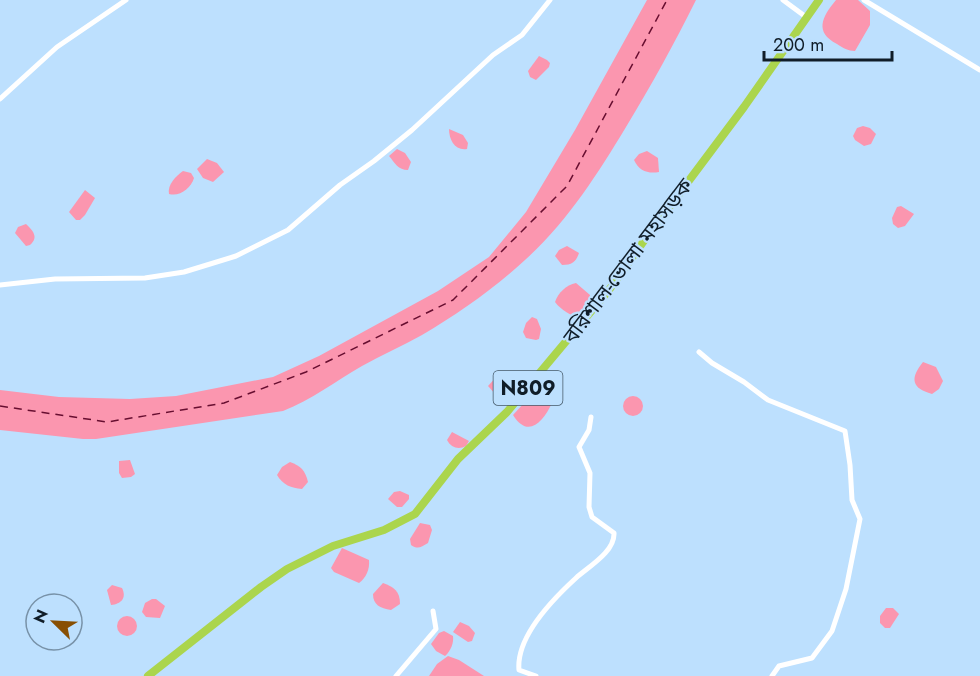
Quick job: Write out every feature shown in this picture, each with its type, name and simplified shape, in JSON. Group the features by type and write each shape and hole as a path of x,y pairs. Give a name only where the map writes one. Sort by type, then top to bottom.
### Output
{"highway":[{"name":"বরিশাল-ভোলা মহাসড়ক","path":"147,676 287,569 333,546 384,530 415,514 458,459 507,412 609,290 744,107 819,0"}],"street":[{"path":"0,99 57,47 126,0"},
{"path":"0,285 55,279 145,278 184,272 236,256 288,230 340,185 412,130 493,55 522,35 550,0"},
{"path":"783,0 806,17"},
{"path":"864,0 980,70"},
{"path":"699,352 768,400 845,430 852,500 860,519 846,589 832,631 812,658 778,666 772,676"},
{"path":"536,676 519,670 518,660 534,623 562,592 602,556 614,539 614,533 592,517 589,507 590,473 579,447 589,430 591,417"},
{"path":"396,676 436,629 434,612"}],"shaded area":[{"path":"647,0 696,0 671,49 615,145 568,214 540,245 501,281 449,318 283,411 96,439 0,430 0,390 59,397 130,399 176,396 273,377 319,356 438,291 489,257 526,212 575,130"},
{"path":"836,0 858,0 870,11 870,25 855,51 846,49 830,39 823,29 824,18"},
{"path":"539,56 550,63 536,80 530,77 528,71"},
{"path":"863,126 870,128 876,134 871,144 864,146 853,136 857,128"},
{"path":"449,129 463,135 468,143 467,149 459,148 454,144"},
{"path":"397,149 405,153 411,162 408,170 399,167 389,156"},
{"path":"647,151 658,158 659,172 644,171 636,164 634,160 639,154"},
{"path":"207,159 217,163 224,172 213,182 203,178 197,169"},
{"path":"183,171 191,173 194,178 193,182 181,193 169,194 171,184"},
{"path":"85,190 95,198 85,215 80,220 76,220 69,212"},
{"path":"901,206 914,214 905,226 898,228 893,224 892,218 897,207"},
{"path":"26,224 35,237 30,245 26,246 15,233 18,227"},
{"path":"567,246 579,253 573,262 562,265 555,256 559,250"},
{"path":"576,283 590,295 589,308 581,318 566,312 555,302 563,290"},
{"path":"532,317 537,319 541,329 539,339 536,340 526,338 523,332 526,323"},
{"path":"923,362 936,367 943,381 939,389 932,394 920,389 915,382 916,373"},
{"path":"498,375 516,388 515,394 507,399 501,398 488,386"},
{"path":"535,391 551,399 552,403 540,421 530,427 524,426 513,415"},
{"path":"629,396 637,396 643,402 643,410 637,416 629,416 623,410 623,402"},
{"path":"452,432 469,441 466,446 458,448 451,445 447,440"},
{"path":"130,460 135,474 122,478 119,473 119,461"},
{"path":"290,462 304,471 308,482 302,489 288,485 277,475 282,467"},
{"path":"400,491 409,495 409,499 402,507 397,507 388,499 394,492"},
{"path":"420,523 430,525 432,530 428,543 418,548 411,545 410,539"},
{"path":"342,548 369,560 367,573 359,583 334,572 331,568"},
{"path":"383,583 393,588 399,596 400,604 391,610 378,605 373,598 373,594"},
{"path":"112,585 122,588 124,595 120,602 111,605 107,590"},
{"path":"156,599 165,606 160,618 146,617 142,612 145,603"},
{"path":"886,608 893,608 899,614 890,628 885,628 880,623 880,616"},
{"path":"127,616 134,619 137,626 134,633 127,636 120,633 117,626 120,619"},
{"path":"460,622 469,626 475,633 472,641 468,642 453,632"},
{"path":"444,631 453,636 450,649 445,656 436,651 431,644 439,633"},
{"path":"448,656 459,660 484,676 429,676 437,664"}],"ferry route":[{"path":"0,406 107,422 224,403 306,372 453,300 567,186 667,0"}]}
